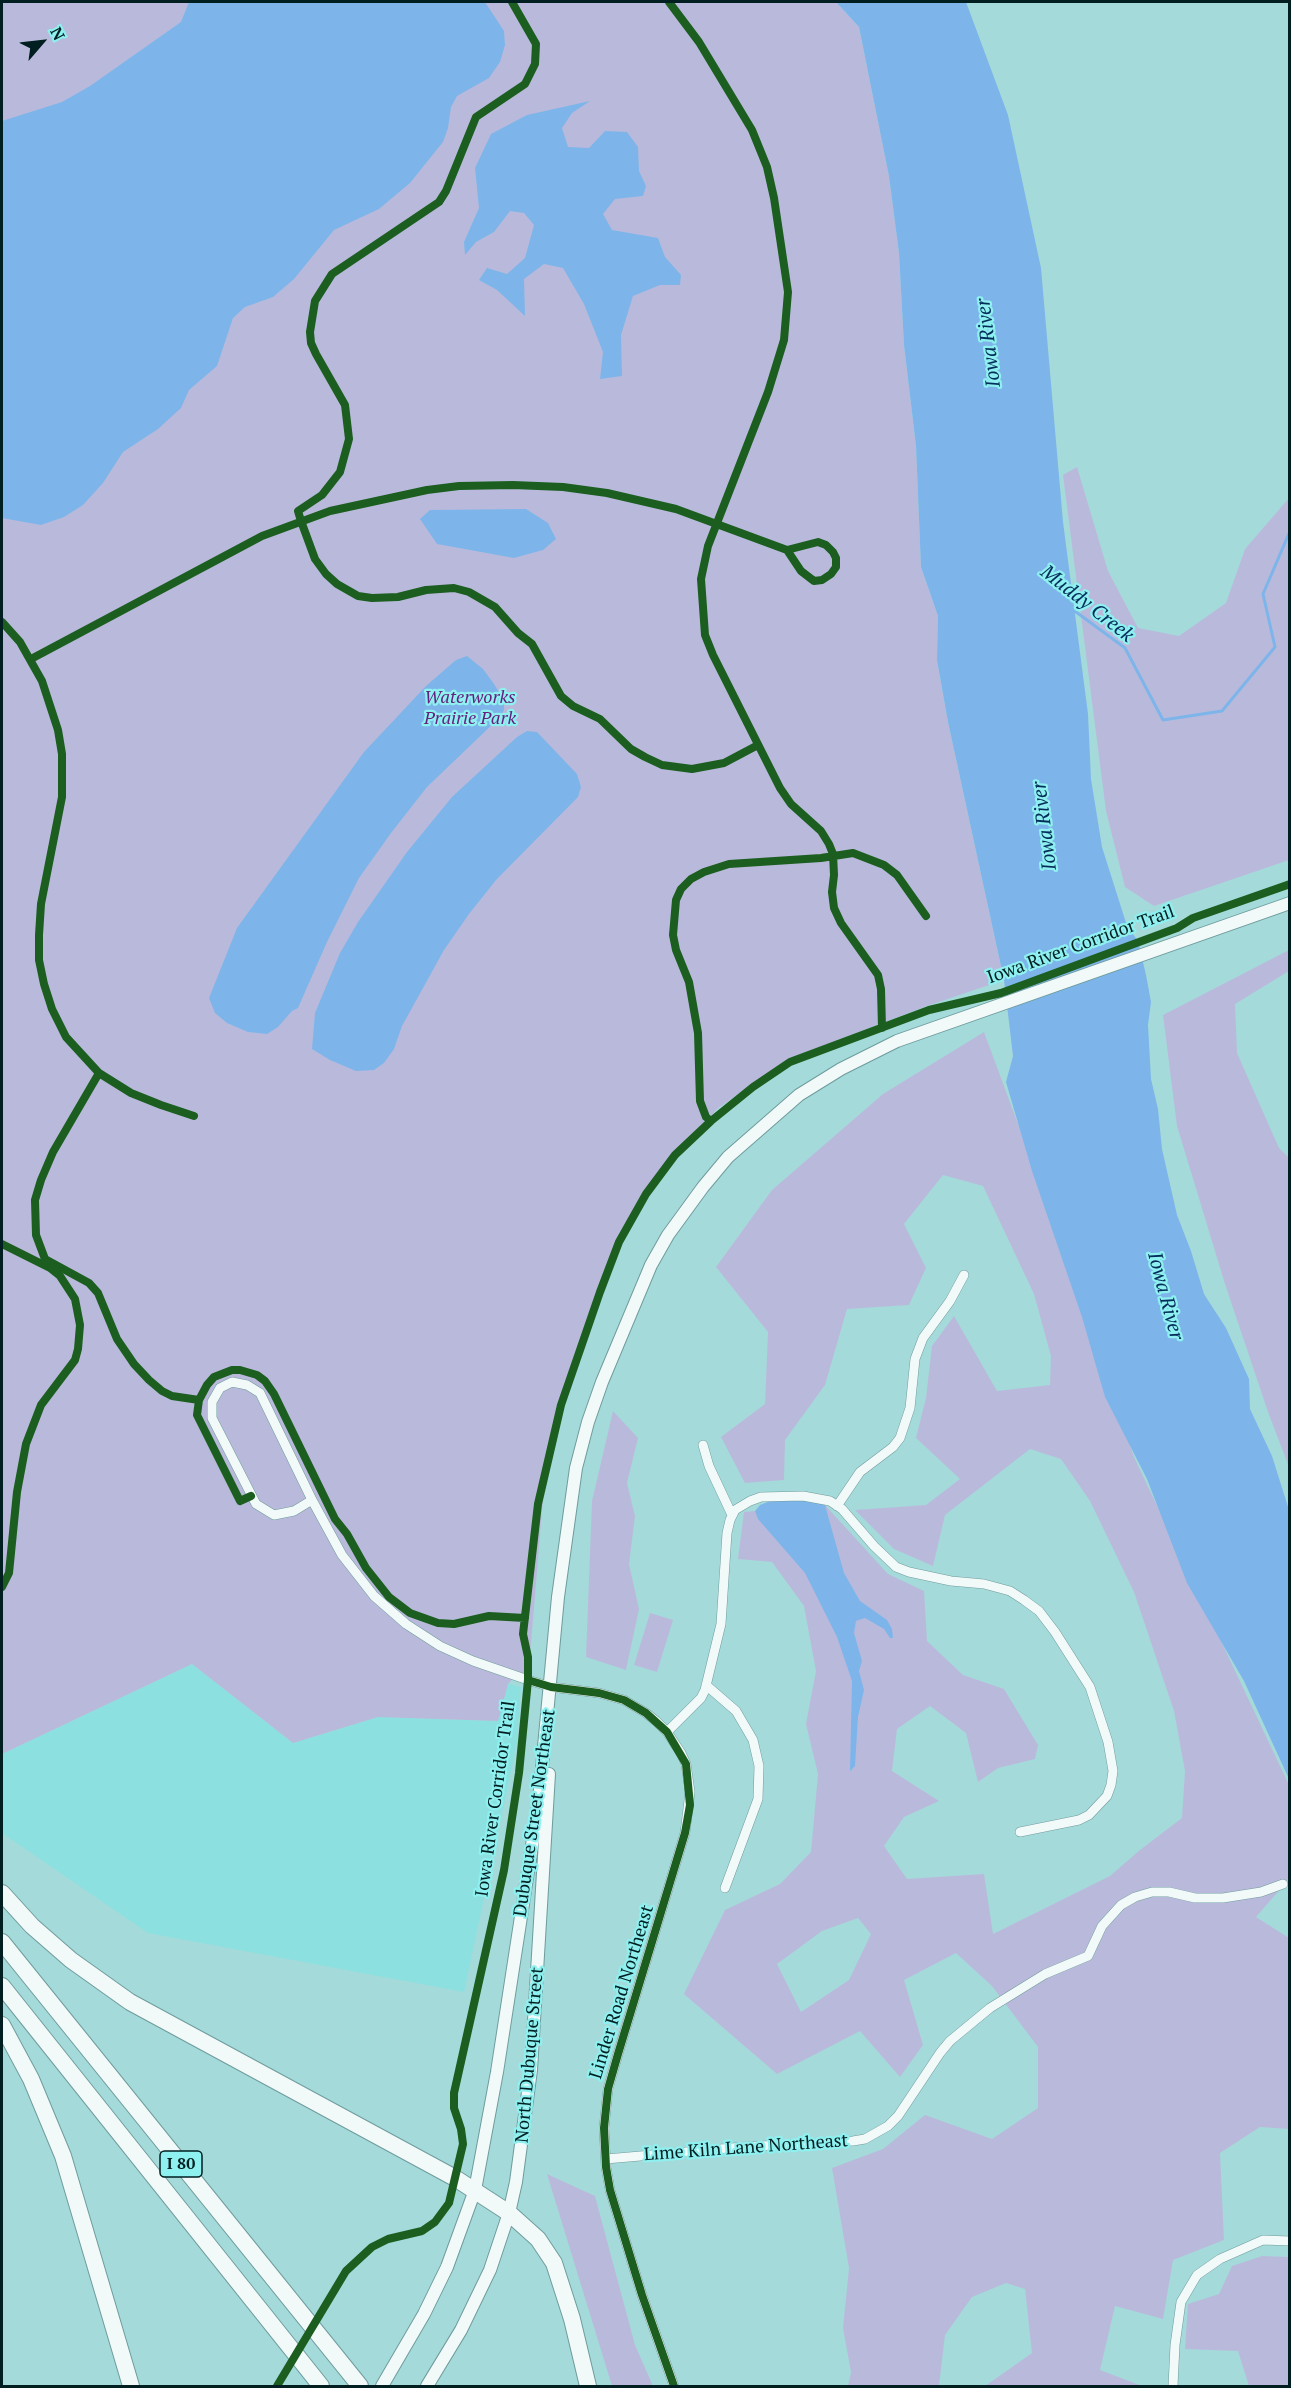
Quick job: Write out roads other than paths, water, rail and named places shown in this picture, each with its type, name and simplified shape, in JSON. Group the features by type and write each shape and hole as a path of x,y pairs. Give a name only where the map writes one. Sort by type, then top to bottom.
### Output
{"highway":[{"path":"2,1893 32,1926 71,1960 130,2002 475,2190 509,2213 538,2240 554,2263 569,2309 588,2386"},
{"name":"I 80","path":"2,1942 360,2386"},
{"name":"I 80","path":"2,1986 321,2386"},
{"path":"2,2025 31,2079 63,2156 131,2386"}],"main road":[{"name":"Dubuque Street Northeast","path":"382,2386 424,2314 447,2267 475,2190 497,2072 540,1800 558,1597 570,1506 584,1440 602,1382 651,1265 668,1235 703,1186 728,1157 799,1095 881,1048 1290,903"},
{"name":"North Dubuque Street","path":"427,2386 477,2301 490,2270 509,2213 522,2148 531,2070 549,1798 550,1704"}],"street":[{"path":"837,1506 860,1472 893,1447 900,1438 910,1408 915,1359 923,1338 950,1301 964,1275"},
{"name":"Linder Road Northeast","path":"312,1500 294,1511 274,1515 256,1504 212,1418 212,1402 220,1388 232,1382 247,1385 260,1393 312,1500 342,1555 375,1596 406,1624 440,1646 473,1661 551,1687 599,1693 624,1700 646,1713 668,1732 686,1764 690,1805 685,1833 608,2090 604,2128 610,2190 674,2386"},
{"path":"703,1445 709,1466 732,1515"},
{"path":"668,1732 701,1698 706,1685 721,1624 727,1533 735,1510 750,1501 777,1496 814,1497 830,1501 896,1567 951,1581 984,1584 1010,1591 1024,1600 1039,1611 1055,1632 1090,1687 1108,1742 1113,1771 1107,1796 1089,1815 1079,1820 1020,1832"},
{"path":"706,1685 736,1711 753,1740 759,1766 760,1788 756,1805 725,1888"},
{"name":"Lime Kiln Lane Northeast","path":"606,2159 865,2139 888,2126 898,2116 940,2053 950,2041 974,2021 1000,2001 1046,1974 1088,1956 1102,1926 1121,1905 1135,1897 1152,1892 1169,1892 1196,1898 1223,1898 1261,1892 1283,1884"},
{"path":"1173,2386 1175,2345 1181,2302 1197,2275 1220,2259 1263,2240 1290,2241"}],"water":[{"path":"189,2 485,2 504,31 505,45 500,62 489,78 457,96 451,107 443,142 410,183 379,209 334,230 294,279 273,297 245,307 233,318 217,366 189,390 181,408 158,429 123,452 103,483 83,505 64,517 41,525 2,518 2,121 62,102 90,86 181,22"},
{"name":"Iowa River","path":"836,2 966,2 1008,115 1041,268 1063,522 1088,714 1091,779 1102,847 1127,926 1138,941 1146,975 1151,1002 1148,1025 1151,1079 1158,1109 1162,1149 1177,1215 1204,1294 1226,1328 1249,1379 1250,1409 1272,1456 1289,1510 1289,1779 1244,1681 1187,1583 1147,1479 1105,1397 1082,1317 1032,1171 1006,1082 1013,1056 1004,980 948,722 937,660 938,616 921,567 916,446 904,345 899,253 889,176 859,27"},
{"path":"590,101 572,113 562,128 568,147 589,148 605,131 627,132 638,147 639,171 646,186 643,196 615,199 603,214 612,230 658,238 665,257 681,275 680,285 660,285 633,296 621,335 622,376 600,379 603,352 584,304 563,268 544,264 524,279 525,316 497,290 479,280 487,268 507,274 525,258 534,225 524,213 510,211 494,232 476,242 465,255 464,242 479,208 475,168 491,134 527,115"},
{"path":"526,509 548,523 556,539 543,550 514,558 437,544 420,519 430,510"},
{"path":"467,656 483,669 494,684 504,701 504,710 497,720 427,787 359,878 298,1008 267,1034 248,1032 227,1023 215,1013 209,998 237,928 364,752 426,686 456,660"},
{"path":"527,731 537,732 577,774 581,787 578,797 496,880 469,914 444,950 402,1026 394,1049 384,1063 374,1070 356,1071 312,1049 315,1013 340,953 358,922 407,852 452,797 517,737"},
{"path":"805,1499 825,1505 844,1573 860,1601 887,1620 892,1629 893,1638 890,1638 884,1629 865,1618 856,1621 854,1633 862,1661 859,1671 864,1690 858,1717 855,1766 850,1771 852,1681 837,1637 805,1573 758,1519 755,1511 760,1505 770,1501"}],"waterway":[{"name":"Muddy Creek","path":"1072,609 1125,648 1163,720 1222,711 1275,647 1263,594 1290,531"}],"park label":[{"name":"Waterworks Prairie Park","path":"470,708"}]}
